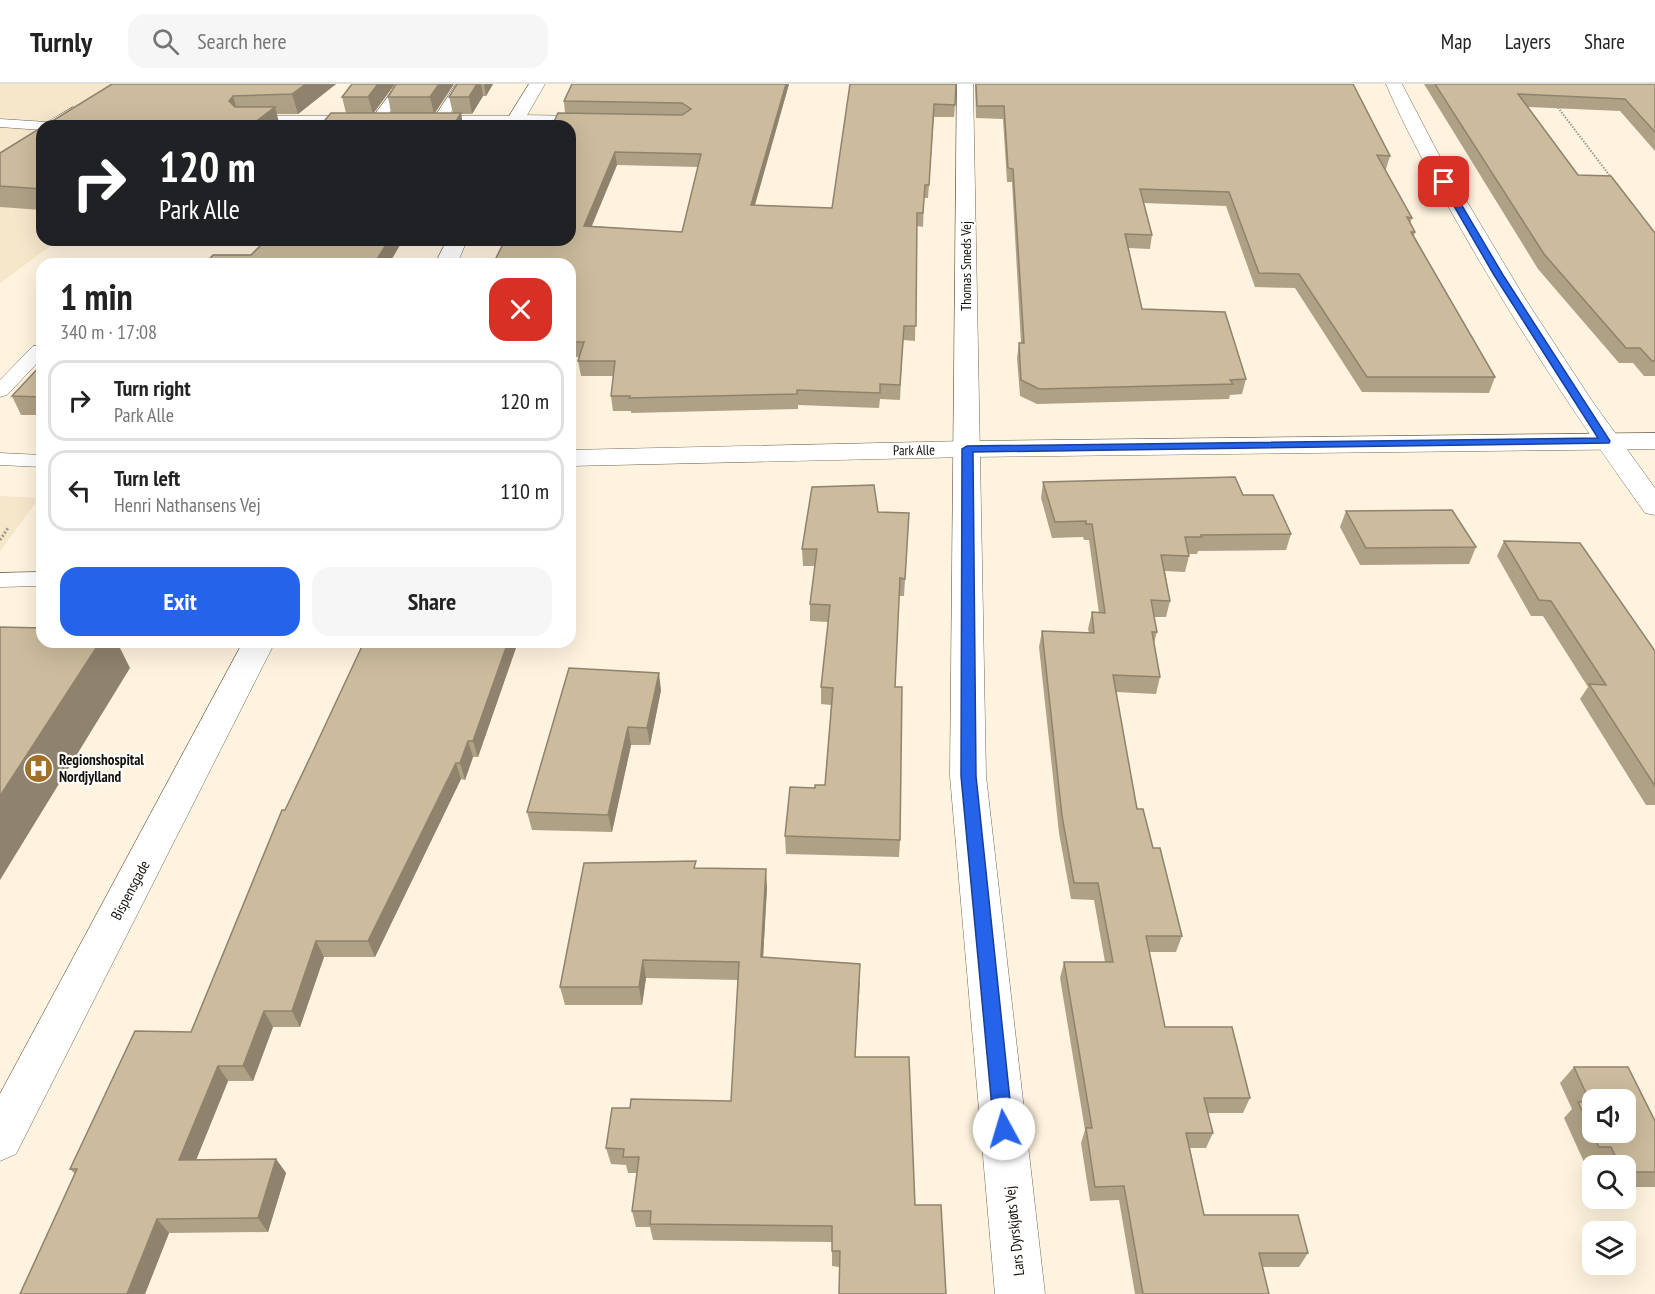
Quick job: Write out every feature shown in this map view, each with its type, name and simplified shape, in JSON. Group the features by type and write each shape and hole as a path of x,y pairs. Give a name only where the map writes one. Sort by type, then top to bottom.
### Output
{"street":[{"path":"515,120 537,84"},
{"name":"Thomas Smeds Vej","path":"965,84 967,449"},
{"path":"1394,84 1412,126 1498,275 1605,441 1655,507"},
{"name":"Park Alle","path":"576,458 967,449 1655,441"},
{"name":"Lars Dyrskjøts Vej","path":"967,449 968,776 1020,1294"},
{"name":"Bispensgade","path":"0,1139 256,648"}],"lane":[{"path":"378,120 403,84"},
{"path":"441,120 462,84"},
{"path":"60,120 88,102"},
{"path":"576,121 600,120"},
{"path":"0,123 36,125"},
{"path":"0,391 36,353"},
{"path":"0,459 36,461"},
{"path":"0,580 36,579"}],"path":[{"path":"1554,103 1619,188"},
{"path":"0,540 8,528"}],"shaded area":[{"path":"0,84 272,84 75,120 36,120 36,246 51,246 0,283"},
{"path":"0,496 36,498 36,502 0,551"}],"building":[{"path":"112,84 306,84 292,94 233,96 229,101 235,107 275,107 258,120 54,120"},
{"path":"352,84 378,84 368,97 342,97"},
{"path":"396,84 439,84 430,97 388,97"},
{"path":"457,84 477,84 469,97 449,97"},
{"path":"572,84 786,84 751,205 832,208 850,84 956,84 955,105 934,104 929,185 925,185 923,213 917,213 916,326 904,326 900,385 880,384 880,393 797,390 797,394 629,398 630,396 611,396 615,361 578,361 584,342 576,342 576,258 496,258 502,246 576,246 576,120 555,120 558,113 682,115 691,109 682,103 564,101","holes":["615,152 701,154 682,232 584,226"]},
{"path":"976,84 1353,84 1390,156 1377,155 1412,218 1407,217 1415,232 1411,232 1495,377 1367,377 1299,274 1259,273 1229,192 1140,189 1152,235 1125,234 1142,309 1225,312 1246,379 1230,380 1233,384 1039,389 1021,380 1019,343 1024,343 1013,169 1008,168 1004,106 977,106"},
{"path":"1435,84 1655,84 1655,132 1625,99 1518,94 1578,175 1611,176 1655,233 1655,361 1652,361 1640,348 1626,348 1544,254"},
{"path":"331,113 461,113 457,120 325,120"},
{"path":"36,131 36,189 0,186 0,153"},
{"path":"260,246 385,246 378,258 210,258 213,255 251,255"},
{"path":"36,370 36,397 12,396"},
{"path":"1235,477 1243,495 1273,495 1291,534 1185,537 1189,556 1161,555 1170,601 1151,600 1157,632 1152,632 1160,677 1113,675 1137,809 1143,809 1153,848 1160,848 1182,936 1146,936 1165,1027 1232,1027 1250,1098 1204,1098 1213,1133 1186,1133 1204,1215 1298,1215 1308,1253 1259,1253 1269,1294 1143,1294 1124,1186 1095,1187 1086,1128 1092,1128 1064,962 1113,962 1098,883 1074,883 1062,816 1042,631 1094,633 1092,612 1105,613 1092,524 1086,524 1086,521 1055,522 1043,482"},
{"path":"874,485 878,512 909,513 905,579 900,578 895,687 902,687 900,840 785,836 790,787 815,788 815,785 825,785 833,688 821,687 830,605 810,604 817,549 802,549 812,487"},
{"path":"1452,510 1476,547 1366,548 1346,511"},
{"path":"1504,541 1580,543 1655,651 1655,786 1589,684 1606,685 1551,601 1539,600"},
{"path":"0,627 36,628 36,648 96,648 0,796"},
{"path":"361,648 506,648 473,741 468,741 460,763 456,763 368,941 316,941 292,1011 264,1011 243,1066 218,1066 179,1160 276,1159 258,1218 157,1219 127,1294 20,1294 77,1169 70,1169 135,1031 191,1032 282,810 285,810"},
{"path":"569,668 659,673 647,728 628,727 608,815 527,812"},
{"path":"696,861 694,868 766,869 761,957 860,964 855,1057 909,1057 915,1205 941,1205 946,1294 839,1294 840,1251 832,1251 832,1226 650,1224 651,1211 632,1211 639,1157 623,1157 624,1149 606,1148 612,1108 630,1108 631,1099 731,1101 739,962 643,960 639,987 560,987 584,863"},
{"path":"1574,1067 1628,1067 1655,1121 1655,1172 1636,1172 1636,1155 1615,1155 1611,1147 1599,1147 1597,1143 1636,1143 1636,1089 1584,1089"}],"place":[{"name":"Regionshospital Nordjylland","path":"38,768"}],"route":[{"path":"1004,1129 968,776 967,449 1605,441 1498,275 1444,182"}]}
